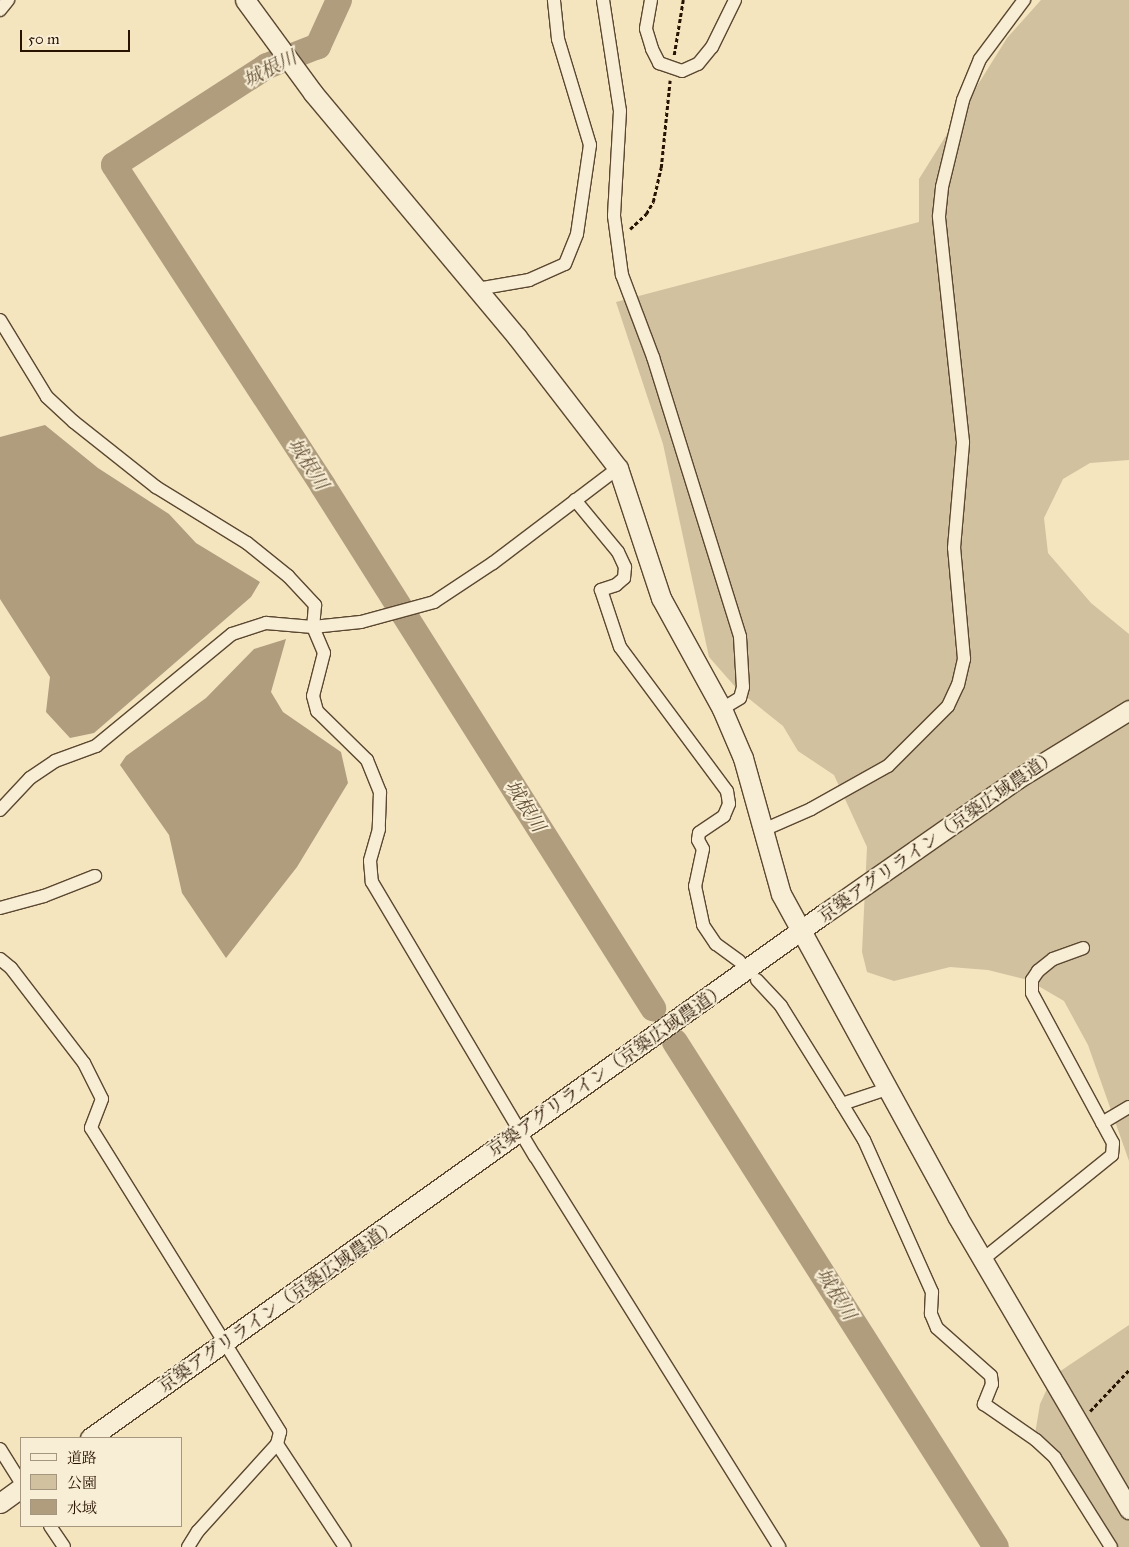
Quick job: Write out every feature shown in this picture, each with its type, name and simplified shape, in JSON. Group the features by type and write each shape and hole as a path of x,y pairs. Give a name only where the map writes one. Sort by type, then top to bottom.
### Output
{"street":[{"path":"0,10 8,0"},
{"path":"245,0 313,93 477,289 618,468 661,598 722,709 743,758 761,831 778,886 801,932 982,1260 1129,1509"},
{"path":"477,289 529,280 565,264 572,251 590,145 558,39 554,0"},
{"path":"603,0 620,111 614,216 622,275 653,357 740,637 743,687 740,698 722,709"},
{"path":"651,0 646,29 652,49 659,63 671,69 682,71 698,64 712,47 735,0"},
{"path":"761,831 811,809 888,766 948,706 958,684 964,659 954,548 962,442 939,216 942,187 963,100 980,60 1024,0"},
{"path":"0,320 47,397 74,422 156,487 247,543 288,576 315,605 313,628 324,653 313,696 317,711 367,760 380,792 379,829 370,860 372,882 521,1132 779,1547"},
{"path":"0,810 30,778 55,761 96,746 232,634 266,623 313,628 361,622 434,602 493,563 618,468"},
{"path":"575,500 618,552 625,567 624,578 616,585 601,590 620,647 727,791 729,804 724,816 700,833 698,840 703,849 695,886 703,925 716,944 739,961"},
{"name":"京築アグリライン（京築広域農道）","path":"91,1437 1017,779 1129,710"},
{"path":"0,908 44,896 95,876"},
{"path":"982,1260 1112,1154 1113,1143 1032,993 1032,980 1038,971 1053,959 1083,948"},
{"path":"0,959 11,968 84,1063 102,1099 91,1128 280,1432 277,1444 198,1531 188,1547"},
{"path":"757,980 782,1006 864,1140 932,1292 931,1314 937,1328 991,1376 984,1404 1036,1440 1055,1458 1110,1547"},
{"path":"842,1104 887,1089"},
{"path":"1102,1123 1129,1107"},
{"path":"277,1444 345,1547"},
{"path":"0,1448 20,1480"},
{"path":"0,1503 20,1489"},
{"path":"51,1527 64,1547"}],"path":[{"path":"616,238 638,223 653,202 661,168 671,69 683,0"},
{"path":"1078,1423 1129,1370"}],"green space":[{"path":"1041,0 1129,0 1129,460 1090,463 1063,479 1044,518 1048,553 1091,603 1129,634 1129,1161 1088,1045 1064,1001 1028,980 988,970 950,967 894,981 867,972 862,952 867,847 834,775 798,751 783,726 738,690 709,657 663,444 616,302 919,222 919,179 1007,38"},
{"path":"1129,1325 1129,1547 1111,1547 1049,1462 1035,1434 1040,1404 1053,1376"}],"water":[{"path":"45,425 98,468 169,514 196,543 260,582 251,597 94,733 70,738 46,712 50,677 0,599 0,437"},
{"path":"286,639 271,692 283,712 341,752 348,783 297,867 226,958 182,893 169,835 120,765 126,756 206,698 254,649"}],"waterway":[{"name":"城根川","path":"339,0 318,46 267,66 114,165 323,486 653,1008"},
{"name":"城根川","path":"675,1042 996,1547"}]}
